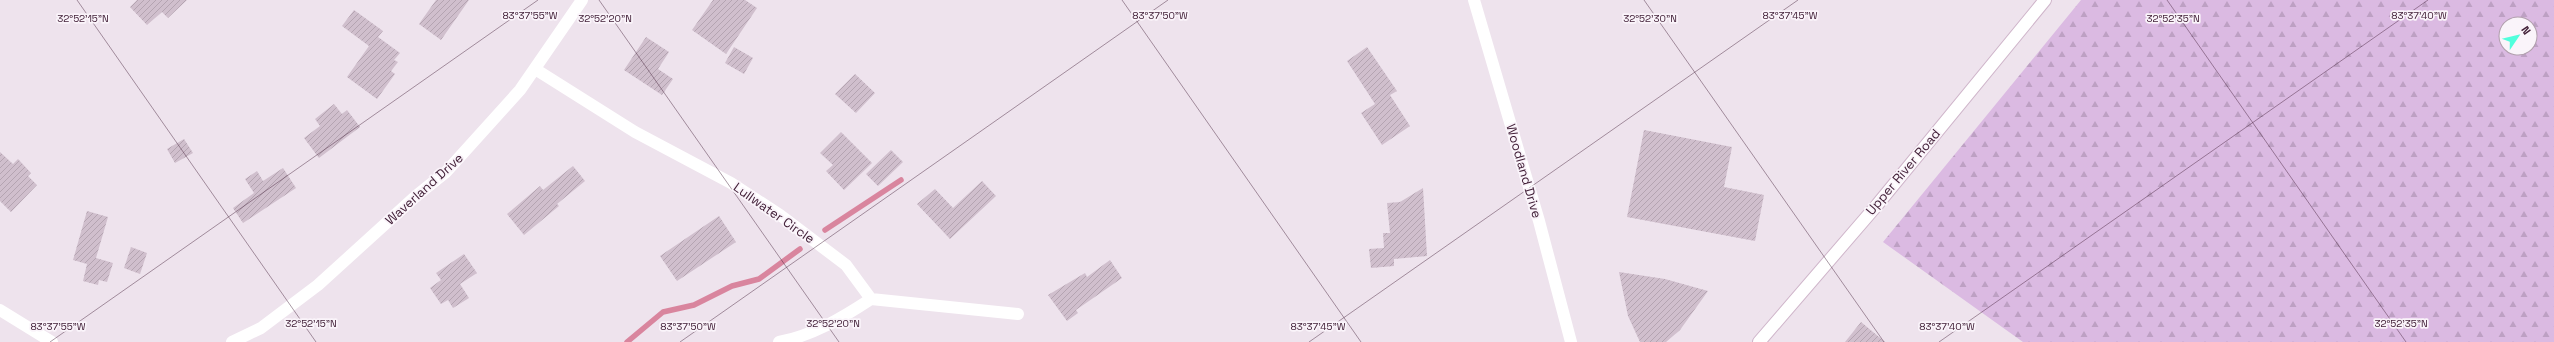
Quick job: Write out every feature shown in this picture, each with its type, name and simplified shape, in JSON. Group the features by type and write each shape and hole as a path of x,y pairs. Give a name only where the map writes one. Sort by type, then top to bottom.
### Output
{"street":[{"name":"Waverland Drive","path":"232,342 261,328 318,286 416,196 446,172 520,90 582,0"},
{"name":"Woodland Drive","path":"1474,0 1539,221 1571,342"},
{"name":"Upper River Road","path":"1759,342 1877,205 2045,0"},
{"name":"Lullwater Circle","path":"535,69 635,132 731,183 780,216 846,265 871,299"},
{"path":"779,342 809,334 837,321 871,299 1018,314"},
{"path":"0,310 52,342"}],"green space":[{"path":"2081,0 2554,0 2554,342 2023,342 1883,242"}],"building":[{"path":"137,0 187,0 168,18 162,12 147,25 130,7"},
{"path":"436,0 469,0 441,40 419,24"},
{"path":"713,0 745,0 757,8 726,54 692,30"},
{"path":"354,10 383,31 378,37 400,53 394,60 398,62 391,71 395,74 377,99 347,77 369,46 342,26"},
{"path":"646,37 669,52 658,69 673,79 662,95 624,70"},
{"path":"734,47 753,58 744,74 725,63"},
{"path":"1367,47 1397,91 1390,95 1410,126 1382,145 1361,113 1375,104 1347,61"},
{"path":"855,74 875,93 856,113 835,94"},
{"path":"334,104 342,114 347,110 360,127 319,158 304,138 320,126 315,119"},
{"path":"1644,130 1732,147 1724,187 1764,195 1755,241 1627,217"},
{"path":"841,132 872,163 844,190 826,171 833,165 820,153"},
{"path":"184,139 193,153 175,163 167,149"},
{"path":"891,150 903,162 878,186 866,174"},
{"path":"0,152 13,164 18,159 31,173 28,176 37,185 11,212 0,201"},
{"path":"573,166 585,181 557,204 559,206 524,235 507,214 540,186 543,190"},
{"path":"283,168 296,188 243,223 233,208 254,193 245,179 257,171 263,181"},
{"path":"982,181 996,196 950,239 917,204 935,189 953,208"},
{"path":"1423,188 1427,256 1394,259 1394,266 1371,268 1369,249 1384,248 1383,233 1390,233 1387,203 1400,202"},
{"path":"87,211 108,217 96,258 113,263 107,282 99,280 98,285 83,281 87,264 73,260"},
{"path":"719,216 736,242 677,281 660,256"},
{"path":"131,247 147,253 140,274 124,268"},
{"path":"464,254 477,273 460,284 469,298 453,308 448,300 441,304 430,288 441,280 436,273"},
{"path":"1110,260 1122,278 1076,310 1078,313 1067,321 1048,295 1085,273 1087,277"},
{"path":"1619,272 1665,279 1708,291 1680,330 1666,342 1640,342 1628,316"},
{"path":"1861,322 1885,342 1845,342"}],"waterway":[{"path":"825,230 901,180"},
{"path":"627,342 663,312 694,305 732,286 759,279 800,249"}]}
